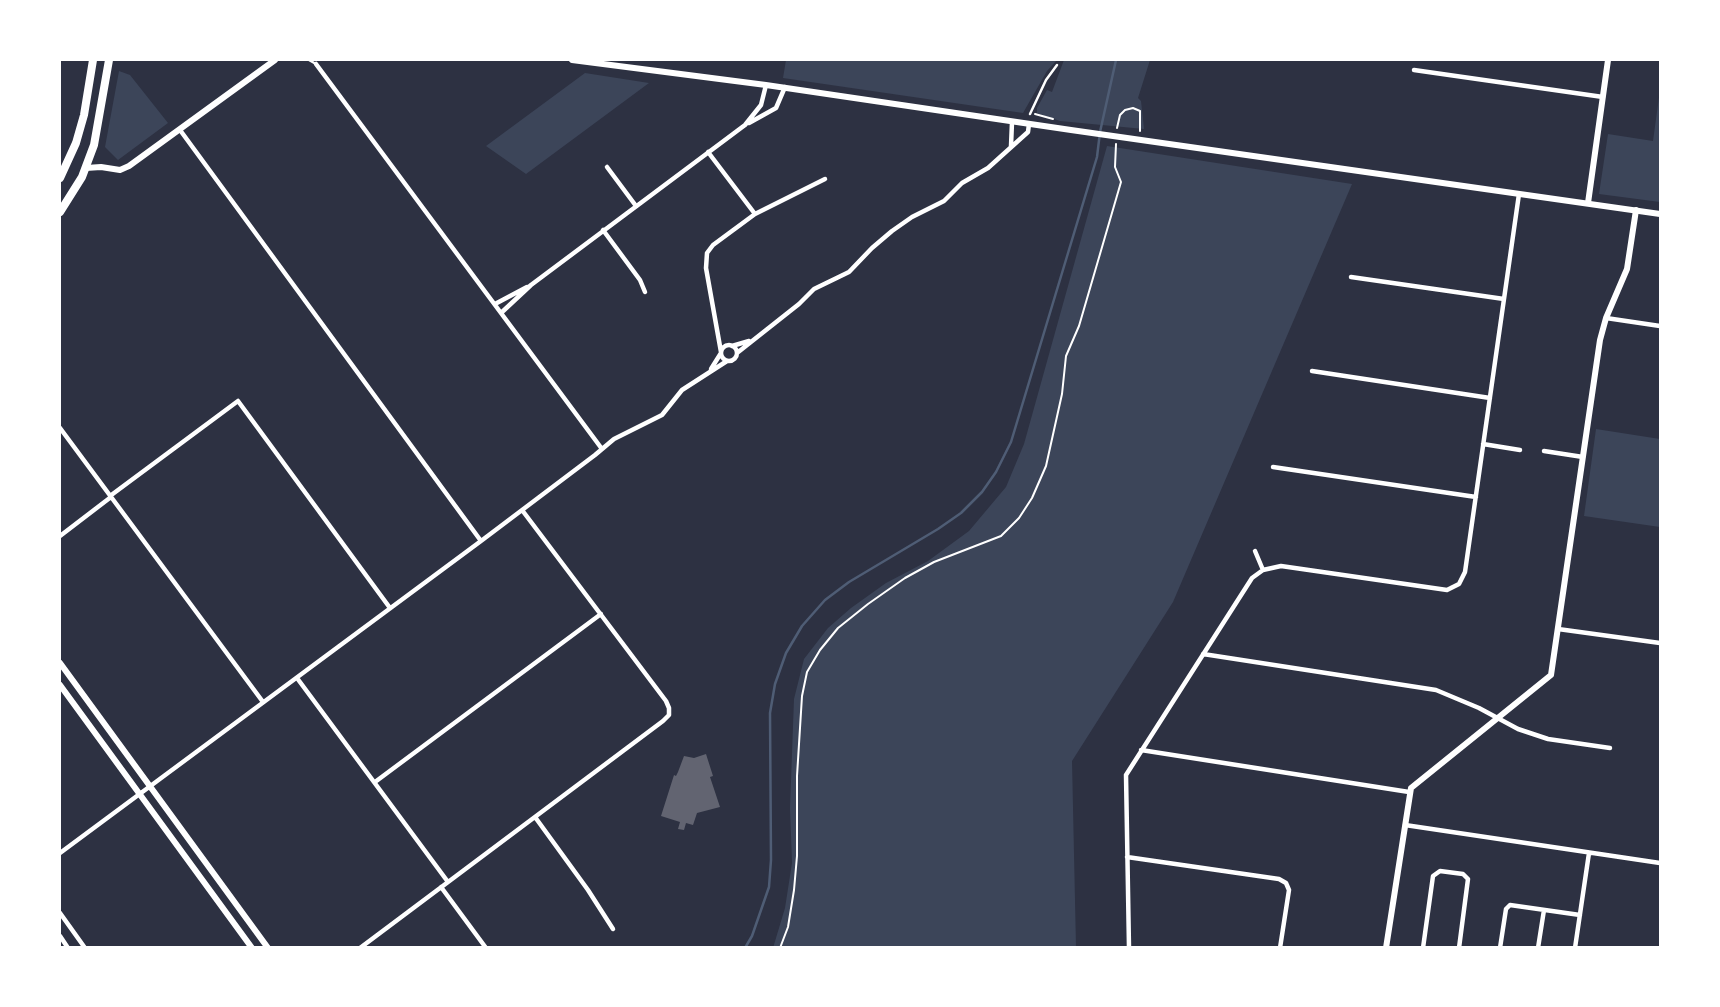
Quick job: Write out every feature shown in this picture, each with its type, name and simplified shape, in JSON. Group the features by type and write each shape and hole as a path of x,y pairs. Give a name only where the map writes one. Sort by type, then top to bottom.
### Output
{"highway":[{"path":"60,178 76,143 84,116 93,60"},
{"path":"60,212 86,168 101,113 109,60"}],"main road":[{"path":"572,60 785,87 1071,131 1661,214"},
{"path":"1588,203 1608,60"},
{"path":"86,168 120,170 126,167 270,61"},
{"path":"1386,947 1409,792 1418,780 1551,676 1600,340 1606,318 1627,269 1636,210"},
{"path":"60,663 268,947"},
{"path":"60,685 252,947"}],"street":[{"path":"316,64 602,449"},
{"path":"1414,70 1603,97"},
{"path":"745,125 761,105 766,85"},
{"path":"501,313 531,285 603,230 745,125 776,108 785,87"},
{"path":"1011,146 1012,122"},
{"path":"60,853 622,434 662,415 677,394 734,359 753,339 814,289 849,272 892,231 912,217 944,201 962,183 988,168 1028,132 1029,124"},
{"path":"179,129 481,541"},
{"path":"708,152 755,214"},
{"path":"607,167 636,206"},
{"path":"727,361 721,353 706,268 707,253 713,244 755,214 825,179"},
{"path":"1129,947 1126,779 1141,750 1252,578 1263,570 1281,566 1447,590 1459,584 1465,572 1519,194"},
{"path":"603,230 640,280 645,292"},
{"path":"1351,277 1504,299"},
{"path":"495,304 531,285"},
{"path":"1606,318 1661,326"},
{"path":"717,328 737,353"},
{"path":"709,372 723,348 753,339"},
{"path":"1312,371 1490,398"},
{"path":"60,536 238,401 390,608"},
{"path":"60,428 263,702"},
{"path":"1483,444 1520,450"},
{"path":"1544,452 1583,457"},
{"path":"1273,467 1476,497"},
{"path":"360,947 663,721 670,712 666,701 522,510"},
{"path":"1255,551 1263,570"},
{"path":"375,782 601,614"},
{"path":"1558,629 1661,643"},
{"path":"1203,654 1436,691 1479,708 1518,729 1548,739 1610,748"},
{"path":"297,678 448,882"},
{"path":"1141,750 1409,792"},
{"path":"535,817 613,929"},
{"path":"1404,825 1661,863"},
{"path":"1575,947 1589,853"},
{"path":"1127,857 1279,879 1286,883 1289,890 1280,947"},
{"path":"1423,947 1433,876 1440,871 1463,874 1468,878 1459,947"},
{"path":"441,887 486,947"},
{"path":"1500,947 1507,907 1513,905 1580,915"},
{"path":"1538,947 1544,909"},
{"path":"60,913 85,947"},
{"path":"60,936 68,947"}],"lane":[{"path":"309,60 316,64"},
{"path":"1030,114 1046,80 1057,65"}],"path":[{"path":"1030,114 1059,121"},
{"path":"780,947 788,927 794,890 797,856 797,764 802,696 807,672 838,628 867,604 934,562 1001,536 1018,519 1046,466 1062,394 1066,356 1079,326 1121,181"}],"shaded area":[{"path":"786,60 1057,60 1047,71 1023,113 783,78"},
{"path":"1064,60 1150,60 1138,98 1141,101 1144,129 1060,121 1037,113 1047,90 1052,92"},
{"path":"119,71 130,75 168,123 118,160 105,147"},
{"path":"585,73 649,83 526,174 486,146"},
{"path":"1660,90 1660,202 1599,194 1608,134 1653,141"},
{"path":"1107,146 1352,184 1173,602 1072,761 1076,947 773,948 785,908 792,863 790,808 794,699 804,659 828,628 851,608 886,583 928,561 969,531 1006,487 1024,444"},
{"path":"1596,429 1660,439 1660,527 1584,516"}],"building":[{"path":"706,754 720,807 697,813 693,825 686,823 684,830 678,829 680,822 661,816 674,775 676,776 684,756 694,758"}],"waterway":[{"path":"745,948 752,936 769,887 770,713 775,684 786,653 802,626 825,600 849,582 961,513 982,492 996,472 1011,442 1097,157 1116,60"}]}
